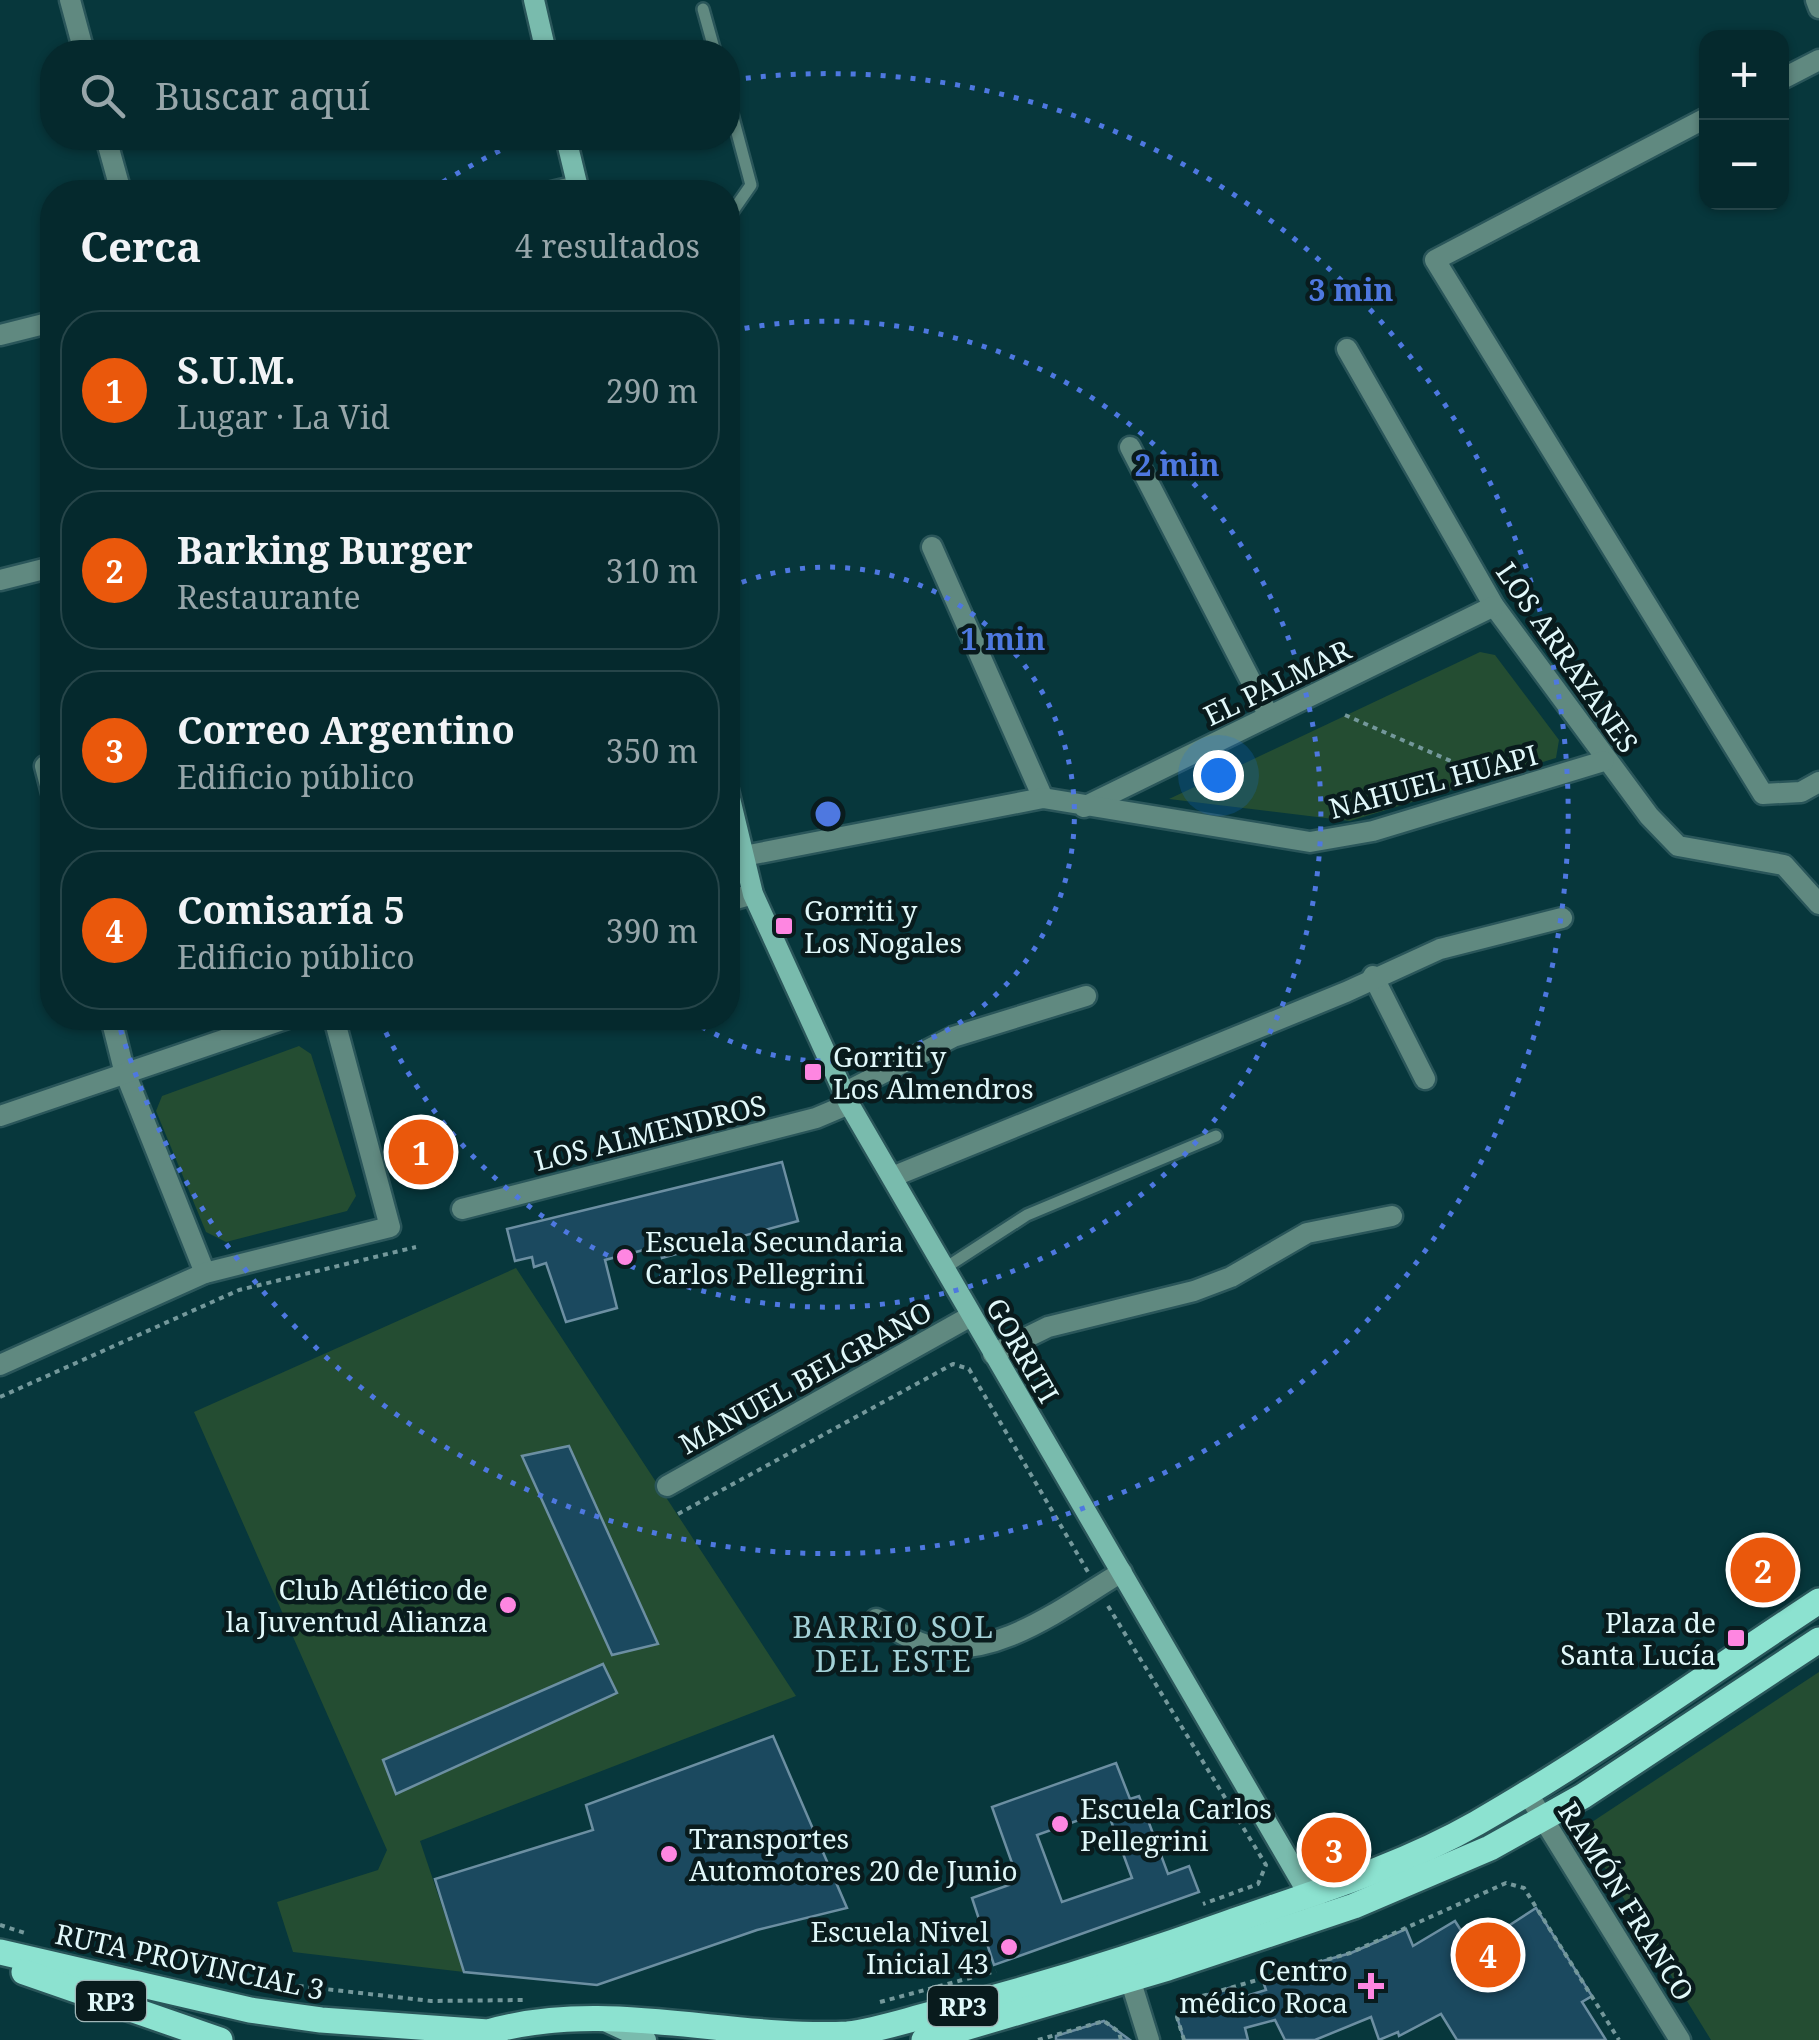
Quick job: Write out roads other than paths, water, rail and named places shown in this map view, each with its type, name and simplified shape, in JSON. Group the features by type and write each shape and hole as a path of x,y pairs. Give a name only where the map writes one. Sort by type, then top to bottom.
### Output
{"main road":[{"name":"RP3","path":"1315,1905 1428,1848 1526,1791 1819,1601"},
{"name":"RP3","path":"924,2040 1490,1848 1545,1820 1819,1640"},
{"name":"RUTA PROVINCIAL 3","path":"0,1952 250,2010 480,2036"},
{"name":"RUTA PROVINCIAL 3","path":"0,1964 220,2040"},
{"name":"RP3","path":"480,2036 558,2021 604,2021 798,2039 850,2034 1127,1969"}],"street":[{"path":"70,0 81,40"},
{"path":"534,0 543,40"},
{"path":"1816,0 1819,8"},
{"path":"1789,75 1819,60"},
{"path":"1702,120 1435,260 1763,794 1801,792 1819,782"},
{"path":"109,150 117,180"},
{"path":"569,150 576,180"},
{"path":"0,335 40,325"},
{"name":"LOS ARRAYANES","path":"1348,349 1494,606 1604,761 1678,846 1784,865 1819,904"},
{"path":"1130,447 1269,716"},
{"path":"932,548 1043,798"},
{"path":"0,580 40,571"},
{"name":"EL PALMAR","path":"1084,807 1494,606"},
{"name":"NAHUEL HUAPI","path":"744,856 1043,798 1310,842 1374,831 1604,761"},
{"name":"GORRITI","path":"740,840 752,894 847,1099 1315,1905"},
{"path":"740,897 752,894"},
{"path":"892,1176 1346,992 1373,976 1440,948 1562,918"},
{"path":"1373,976 1425,1079"},
{"name":"LOS ALMENDROS","path":"462,1209 816,1118 953,1037 1086,996"},
{"path":"114,1030 124,1070 205,1273"},
{"path":"0,1116 124,1070 250,1030"},
{"path":"0,1365 205,1273 390,1226 337,1030"},
{"path":"993,1354 1048,1327 1194,1291 1230,1277 1306,1233 1392,1216"},
{"name":"MANUEL BELGRANO","path":"667,1486 971,1316"},
{"path":"876,1618 923,1644 959,1649 1015,1634 1122,1572"},
{"name":"RAMÓN FRANCO","path":"1526,1791 1680,2040"},
{"path":"1127,1969 1149,2040"},
{"path":"604,2021 646,2040"}],"lane":[{"path":"703,9 712,40"},
{"path":"740,144 751,185 740,201"},
{"path":"945,1268 1027,1216 1216,1136"}],"place":[{"name":"Gorriti y Los Nogales","path":"784,926"},
{"name":"Gorriti y Los Almendros","path":"813,1072"},
{"name":"S.U.M.","path":"421,1152"},
{"name":"Escuela Secundaria Carlos Pellegrini","path":"625,1257"},
{"name":"Barking Burger","path":"1763,1570"},
{"name":"Club Atlético de la Juventud Alianza","path":"508,1605"},
{"name":"Plaza de Santa Lucía","path":"1736,1638"},
{"name":"Escuela Carlos Pellegrini","path":"1060,1824"},
{"name":"Correo Argentino","path":"1334,1850"},
{"name":"Transportes Automotores 20 de Junio","path":"669,1854"},
{"name":"Escuela Nivel Inicial 43","path":"1009,1947"},
{"name":"Comisaría 5","path":"1488,1955"},
{"name":"Centro médico Roca","path":"1371,1986"}],"district":[{"name":"BARRIO SOL DEL ESTE","path":"894,1643"}]}
